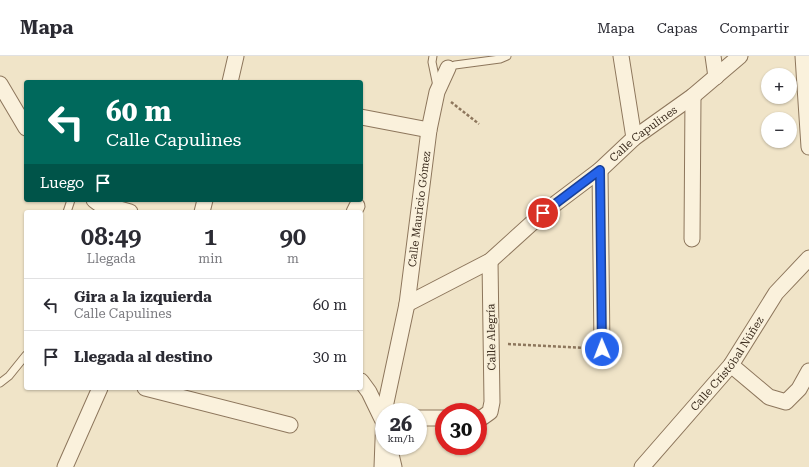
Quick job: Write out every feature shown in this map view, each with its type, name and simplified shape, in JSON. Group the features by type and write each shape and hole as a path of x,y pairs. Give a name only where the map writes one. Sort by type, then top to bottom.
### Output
{"street":[{"path":"232,80 236,56"},
{"path":"620,56 634,138"},
{"path":"713,56 716,77"},
{"name":"Calle Capulines","path":"407,304 490,261 543,213 600,170 634,138 693,96 740,56"},
{"path":"803,56 809,147"},
{"name":"Calle Mauricio Gómez","path":"387,403 407,304 429,130 438,91 448,68"},
{"path":"0,84 24,125"},
{"path":"692,239 693,96"},
{"path":"363,117 429,130"},
{"path":"600,170 602,349"},
{"path":"97,202 123,210"},
{"name":"Calle Cristóbal Núñez","path":"642,467 731,365 776,293 809,258"},
{"name":"Calle Alegría","path":"487,410 492,402 490,261"},
{"path":"731,365 769,397 786,402 799,389 809,371"},
{"path":"363,384 376,403"},
{"path":"65,467 99,390"},
{"path":"153,390 290,425"},
{"name":"Calle Mauricio Gómez","path":"382,455 382,467"},
{"path":"391,455 394,467"}],"lane":[{"path":"433,56 432,62 438,91"},
{"name":"Calle Mauricio Gómez","path":"448,68 455,65 500,59 507,56"},
{"path":"0,383 9,376 24,357"}],"path":[{"path":"438,91 480,124"},
{"path":"491,343 602,349"}],"route":[{"path":"543,213 600,170 602,349"}]}
